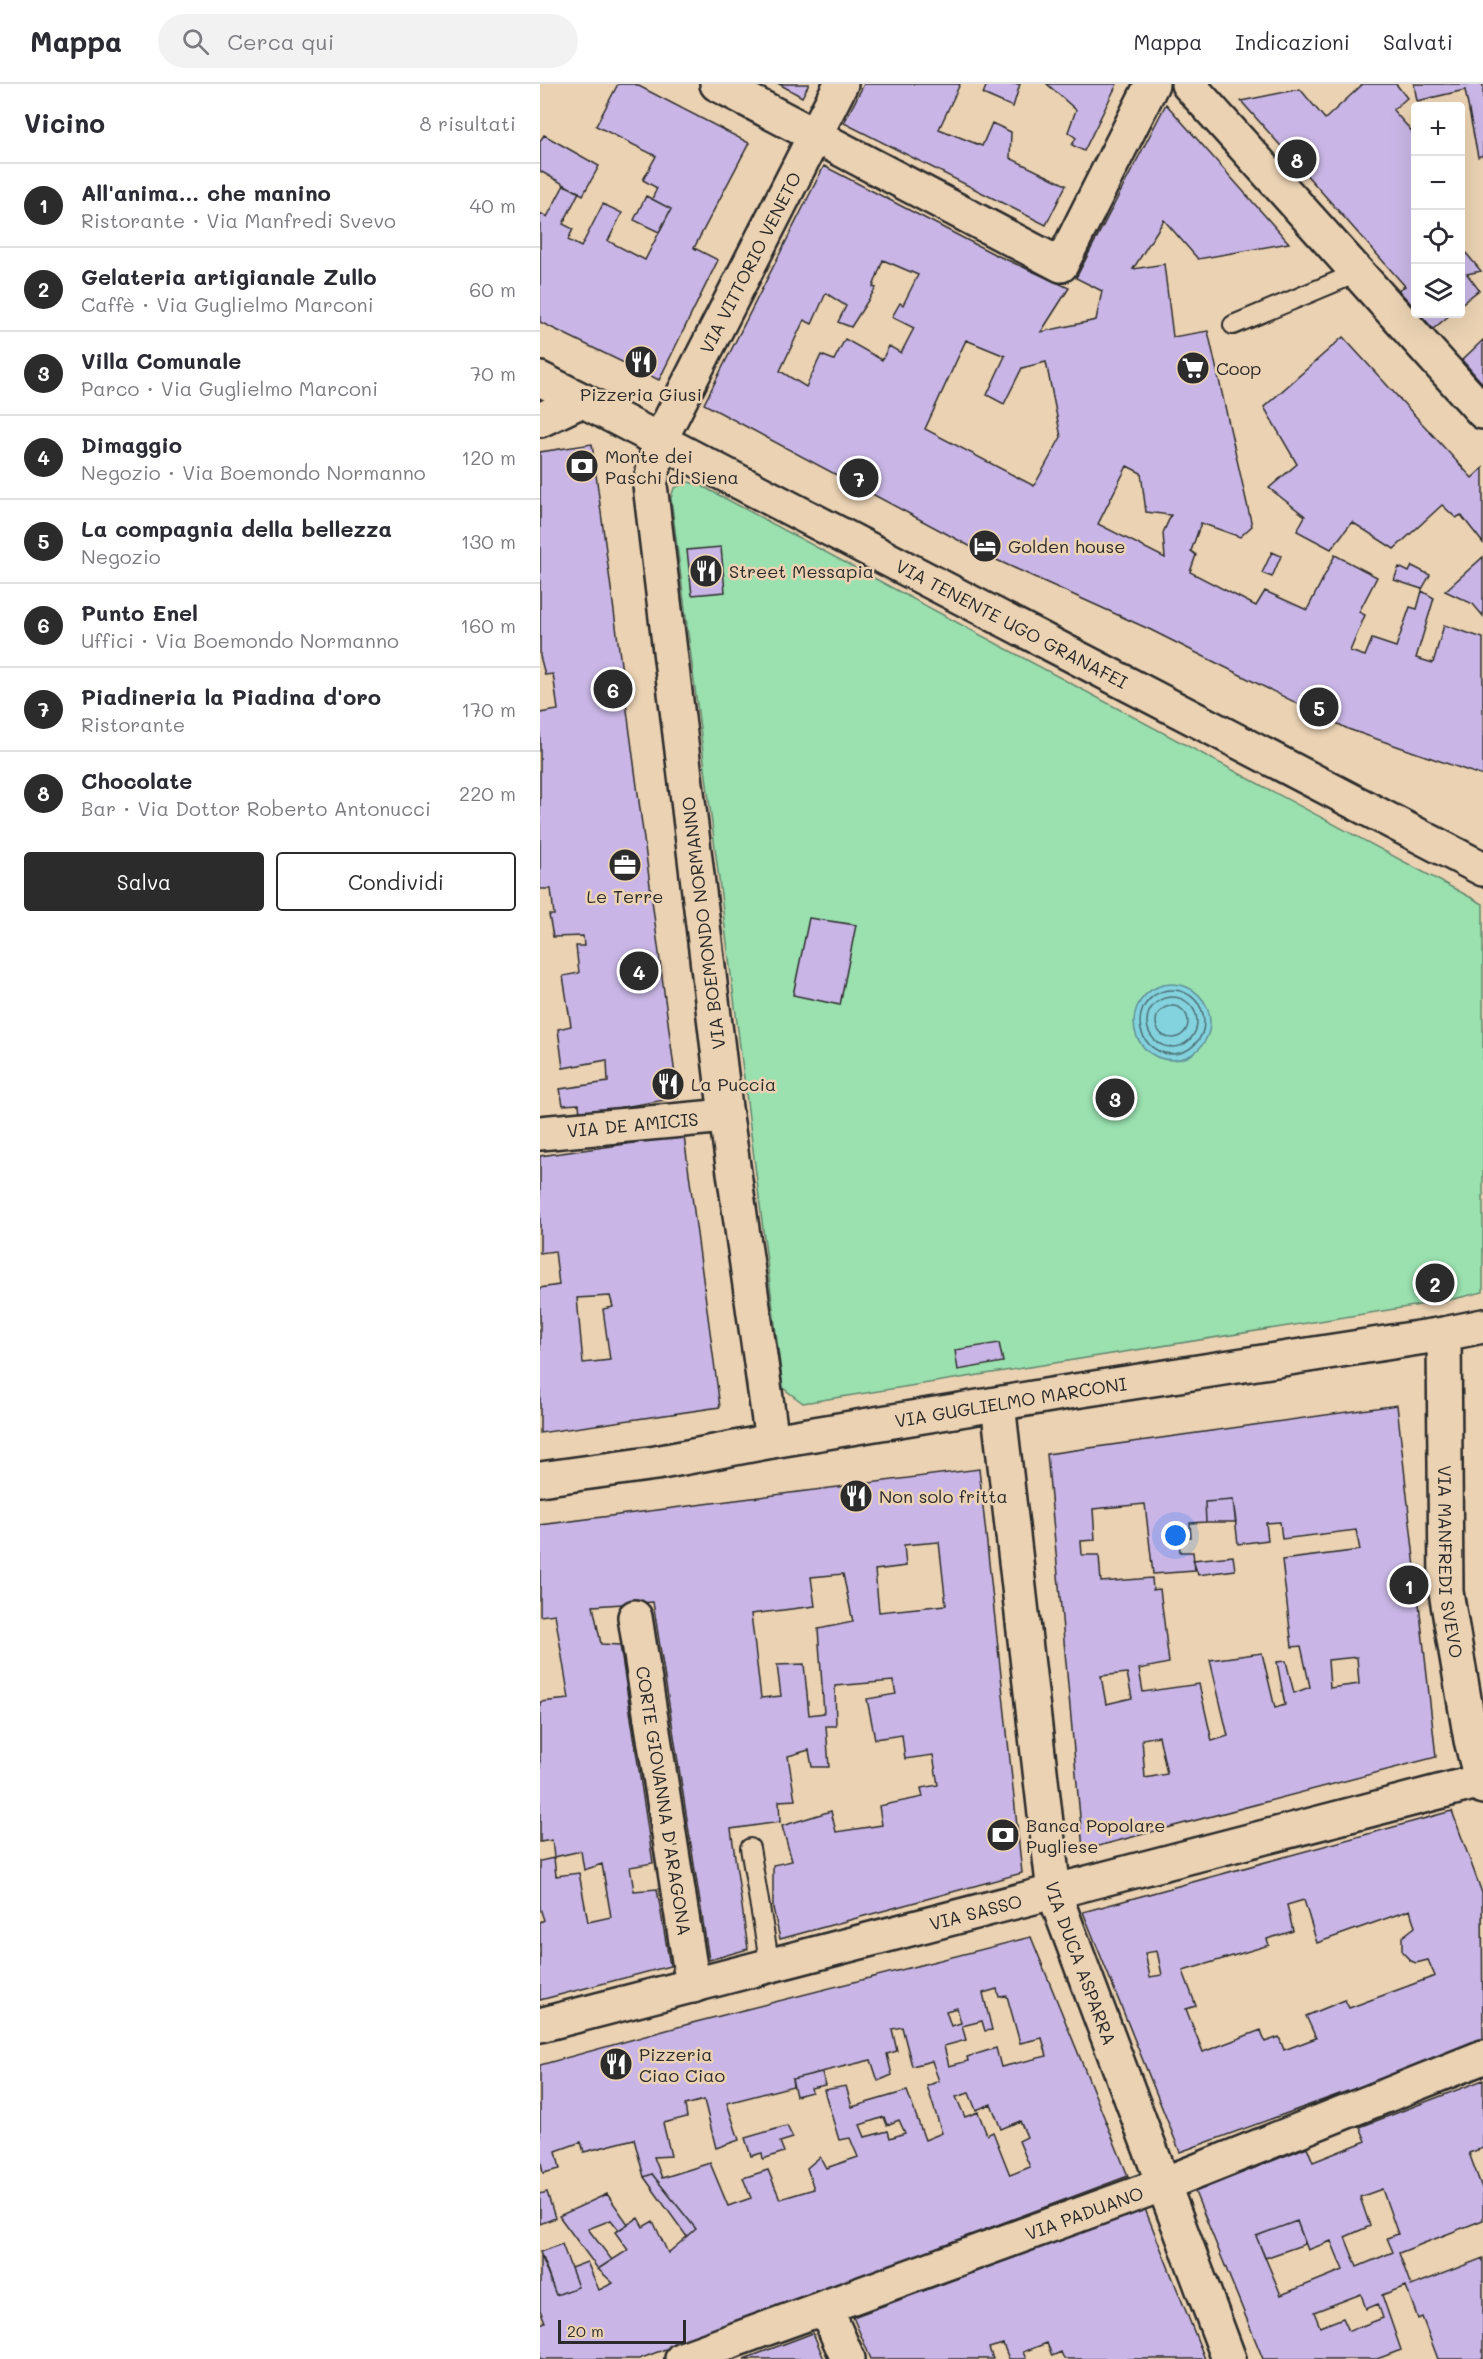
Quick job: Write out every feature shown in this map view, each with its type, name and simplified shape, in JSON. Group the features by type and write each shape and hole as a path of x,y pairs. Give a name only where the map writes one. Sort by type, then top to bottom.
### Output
{"street":[{"path":"717,84 1061,265 1152,84"},
{"name":"VIA VITTORIO VENETO","path":"660,440 841,84"},
{"path":"1195,85 1358,273 1483,412"},
{"name":"VIA TENENTE UGO GRANAFEI","path":"540,379 1483,869"},
{"path":"540,420 582,400"},
{"name":"VIA BOEMONDO NORMANNO","path":"660,440 650,485 726,1116 772,1441"},
{"name":"VIA DE AMICIS","path":"540,1133 726,1116"},
{"name":"VIA GUGLIELMO MARCONI","path":"540,1479 656,1463 772,1441 1483,1326"},
{"name":"VIA MANFREDI SVEVO","path":"1444,1334 1446,1592 1471,1740 1482,1784"},
{"name":"VIA DUCA ASPARRA","path":"998,1404 1054,1893 1229,2359"},
{"name":"CORTE GIOVANNA D'ARAGONA","path":"635,1617 693,1986"},
{"name":"VIA SASSO","path":"540,2025 1482,1784"},
{"name":"VIA PADUANO","path":"682,2359 1164,2184 1483,2057"},
{"path":"825,2307 848,2359"}],"lane":[{"path":"1233,325 1358,273"},
{"path":"750,1848 770,1966"}],"green space":[{"path":"689,482 702,486 1483,904 1483,1292 1445,1301 803,1403 783,1388 671,498 674,488"}],"water":[{"path":"1165,984 1179,984 1193,990 1204,1001 1210,1015 1207,1037 1199,1049 1179,1060 1165,1060 1151,1054 1140,1043 1134,1029 1134,1015 1140,1001 1151,990"}],"building":[{"path":"618,84 635,84 749,143 694,248 718,260 659,380 540,322 540,213 547,217 564,185 579,192 563,224 573,229 568,240 581,247 603,204 622,213 608,241 645,260 671,209 652,199 657,188 643,180 656,156 596,126"},
{"path":"779,84 809,84 802,97"},
{"path":"864,84 960,84 939,129 982,146 992,123 1011,132 1010,158 1066,185 1046,225 844,123"},
{"path":"987,84 1020,84 1013,107 983,94"},
{"path":"1047,84 1117,84 1084,151 1072,145 1076,138 1068,132 1076,110"},
{"path":"1363,84 1396,84 1407,98 1393,110 1411,130 1411,304 1398,290 1405,286 1241,101 1300,89 1325,119"},
{"path":"1414,84 1483,84 1483,155 1478,157 1465,90 1417,101"},
{"path":"1166,104 1289,243 1198,259 1164,220 1133,269 1164,264 1173,337 1208,331 1252,526 1240,537 1201,523 1191,551 1196,555 1190,572 1256,606 1265,591 1307,610 1335,555 1377,577 1359,612 1365,615 1350,651 1365,656 1372,639 1396,647 1410,607 1417,609 1422,591 1434,598 1416,658 1433,663 1444,625 1483,638 1483,776 1348,729 1151,630 990,557 704,404 824,166 994,254 1069,288 1041,332 1096,320 1102,291 1076,278","holes":["883,260 918,275 903,305 900,303 892,317 914,328 901,353 889,346 882,360 845,339 834,360 821,355 806,387 780,371 804,320 812,324 826,293 846,306 838,322 851,327 876,288 873,287","966,340 1005,356 987,395 1004,404 1022,368 1046,362 1061,437 1034,486 925,429","1127,466 1141,473 1146,512 1171,515 1163,533 1165,558 1098,524"]},
{"path":"544,135 599,166 583,195 540,171 540,141"},
{"path":"646,196 671,209 659,232 634,220"},
{"path":"1465,252 1481,271 1467,274 1479,290 1465,301"},
{"path":"1423,318 1446,318 1433,329"},
{"path":"1343,337 1472,478 1483,468 1483,543 1461,515 1456,518 1442,505 1394,549 1352,522 1331,549 1297,531 1305,516 1269,488 1297,464 1264,407"},
{"path":"1483,340 1483,384 1462,360"},
{"path":"592,444 678,1098 580,1114 579,1104 563,1105 560,1089 608,1082 607,1060 563,1068 558,1029 571,1026 563,976 579,973 576,946 584,946 583,936 553,937 549,915 554,915 551,889 540,889 540,713 558,710 553,674 545,675 540,656 540,452"},
{"name":"Street Messapia","path":"721,547 725,592 692,595 687,550"},
{"path":"1272,552 1281,556 1272,577 1262,573"},
{"path":"1483,557 1483,616 1473,604 1445,591"},
{"path":"1412,566 1430,575 1422,589 1394,580 1399,567 1409,572"},
{"path":"809,918 856,925 840,1005 793,995"},
{"path":"684,1136 720,1407 540,1433 540,1288 559,1285 555,1251 540,1253 540,1156","holes":["610,1296 613,1307 603,1309 610,1360 583,1363 577,1298"]},
{"path":"999,1343 1003,1362 958,1370 955,1350"},
{"path":"1397,1405 1436,1757 1083,1850 1047,1454","holes":["1233,1500 1238,1544 1268,1540 1266,1523 1280,1522 1282,1539 1356,1530 1360,1550 1282,1560 1292,1647 1301,1646 1310,1687 1294,1693 1286,1661 1277,1662 1285,1705 1275,1708 1262,1653 1210,1660 1228,1736 1212,1741 1199,1684 1143,1692 1139,1669 1169,1663 1160,1589 1153,1590 1152,1578 1101,1582 1099,1555 1082,1555 1081,1541 1095,1540 1093,1509 1145,1504 1153,1574 1195,1571 1193,1552 1180,1552 1179,1538 1191,1537 1190,1523 1206,1522 1205,1502","1357,1657 1359,1684 1330,1688 1328,1660","1127,1673 1132,1698 1106,1704 1101,1676","1159,1736 1167,1774 1145,1778 1142,1739"]},
{"path":"979,1469 1022,1873 780,1939 773,1908 773,1865 792,1861 782,1826 831,1811 836,1832 882,1825 879,1806 923,1797 921,1788 938,1785 933,1755 905,1759 902,1735 875,1739 867,1699 896,1694 893,1681 835,1686 836,1726 826,1726 829,1767 812,1767 809,1750 788,1756 795,1800 779,1801 780,1822 731,1829 748,1949 709,1960 653,1602 593,1606 601,1644 620,1645 653,1863 630,1867 634,1891 657,1889 670,1966 540,2000 540,1922 544,1920 540,1908 540,1861 554,1858 556,1876 579,1873 588,1922 611,1917 602,1864 584,1870 581,1851 554,1857 552,1840 540,1842 540,1702 569,1699 555,1614 540,1616 540,1525","holes":["939,1542 946,1605 879,1612 875,1570 906,1566 904,1545","843,1574 853,1622 818,1629 824,1713 809,1715 804,1664 777,1665 781,1696 761,1698 751,1614 815,1606 811,1577"]},
{"path":"1233,1500 1236,1522 1206,1522 1205,1502"},
{"path":"1233,1556 1235,1570 1198,1575 1193,1560"},
{"path":"1452,1811 1482,1893 1483,2042 1180,2152 1083,1912","holes":["1304,1900 1317,1943 1410,1910 1415,1927 1402,1937 1402,1952 1416,1963 1428,1960 1435,1976 1349,2008 1345,2000 1306,2016 1316,2038 1284,2050 1279,2037 1265,2042 1261,2030 1203,2052 1186,2009 1196,2006 1183,1971 1269,1945 1267,1939 1293,1931 1287,1905","1157,1951 1162,1975 1150,1977 1145,1953"]},
{"path":"1031,1937 1128,2176 639,2359 540,2359 540,2324 545,2322 540,2310 540,2255 556,2295 578,2287 571,2268 587,2262 599,2290 613,2283 598,2269 628,2250 615,2232 638,2218 643,2227 653,2221 668,2253 696,2229 652,2174 644,2177 634,2139 584,2152 581,2142 556,2151 560,2169 543,2173 540,2157 540,2065 696,2022","holes":["997,1989 999,1997 1007,1996 1020,2043 1042,2038 1047,2056 1001,2067 996,2048 967,2057 968,2061 949,2066 944,2046 966,2040 962,2026 982,2021 985,2031 992,2030 983,1993","957,2008 961,2023 951,2026 946,2011","902,2027 912,2066 932,2061 939,2081 927,2086 942,2133 925,2140 907,2091 852,2107 846,2086 824,2090 839,2140 850,2138 858,2157 826,2168 820,2157 807,2168 814,2189 780,2199 768,2170 743,2178 751,2198 728,2206 710,2163 662,2178 654,2157 671,2156 663,2123 687,2117 685,2105 704,2100 716,2148 739,2140 727,2103 793,2086 792,2079 871,2060 878,2081 892,2075 887,2054 897,2051 892,2029","969,2093 976,2110 991,2104 1001,2129 1020,2121 1027,2137 1019,2141 1030,2167 1010,2175 993,2132 987,2135 978,2112 965,2117 956,2097","884,2117 887,2125 899,2120 905,2133 890,2138 888,2131 865,2137 860,2125"]},
{"path":"822,2072 825,2085 811,2088 812,2092 796,2096 792,2079"},
{"path":"1483,2080 1483,2148 1469,2153 1483,2191 1483,2220 1399,2253 1411,2286 1483,2258 1483,2359 1438,2359 1422,2317 1418,2319 1406,2286 1382,2295 1401,2350 1377,2359 1263,2359 1195,2192 1307,2147 1313,2162 1366,2141 1360,2127","holes":["1382,2189 1398,2234 1387,2238 1393,2252 1357,2267 1345,2237 1370,2226 1360,2197","1297,2221 1308,2250 1331,2241 1343,2270 1281,2295 1256,2236","1361,2294 1366,2309 1378,2304 1383,2318 1349,2331 1343,2318 1320,2327 1314,2312"]},
{"path":"787,2126 793,2138 780,2142 784,2152 763,2159 762,2153 751,2156 745,2138"},
{"path":"652,2174 696,2229 687,2237 644,2177"},
{"path":"547,2192 555,2218 540,2224 540,2194"},
{"path":"607,2194 628,2224 619,2230 611,2220 588,2229 612,2260 598,2269 559,2216"},
{"path":"1145,2209 1205,2359 1064,2359 1061,2352 1052,2356 1047,2343 1023,2352 1026,2359 1009,2359 1003,2344 989,2348 993,2359 871,2359 853,2317"},
{"path":"1297,2221 1305,2244 1265,2258 1256,2236"},
{"path":"562,2244 578,2287 556,2295 540,2252"},
{"path":"813,2333 824,2359 744,2359"}],"place":[{"name":"Chocolate","path":"1297,159"},
{"name":"Pizzeria Giusi","path":"641,362"},
{"name":"Coop","path":"1193,368"},
{"name":"Monte dei Paschi di Siena","path":"582,466"},
{"name":"Piadineria la Piadina d'oro","path":"859,478"},
{"name":"Golden house","path":"985,546"},
{"name":"Street Messapia","path":"706,571"},
{"name":"Punto Enel","path":"613,689"},
{"name":"La compagnia della bellezza","path":"1319,707"},
{"name":"Le Terre","path":"625,865"},
{"name":"Dimaggio","path":"639,971"},
{"name":"La Puccia","path":"668,1084"},
{"name":"Villa Comunale","path":"1115,1098"},
{"name":"Gelateria artigianale Zullo","path":"1435,1283"},
{"name":"Non solo fritta","path":"856,1496"},
{"name":"All'anima... che manino","path":"1409,1585"},
{"name":"Banca Popolare Pugliese","path":"1003,1835"},
{"name":"Pizzeria Ciao Ciao","path":"616,2064"}]}
